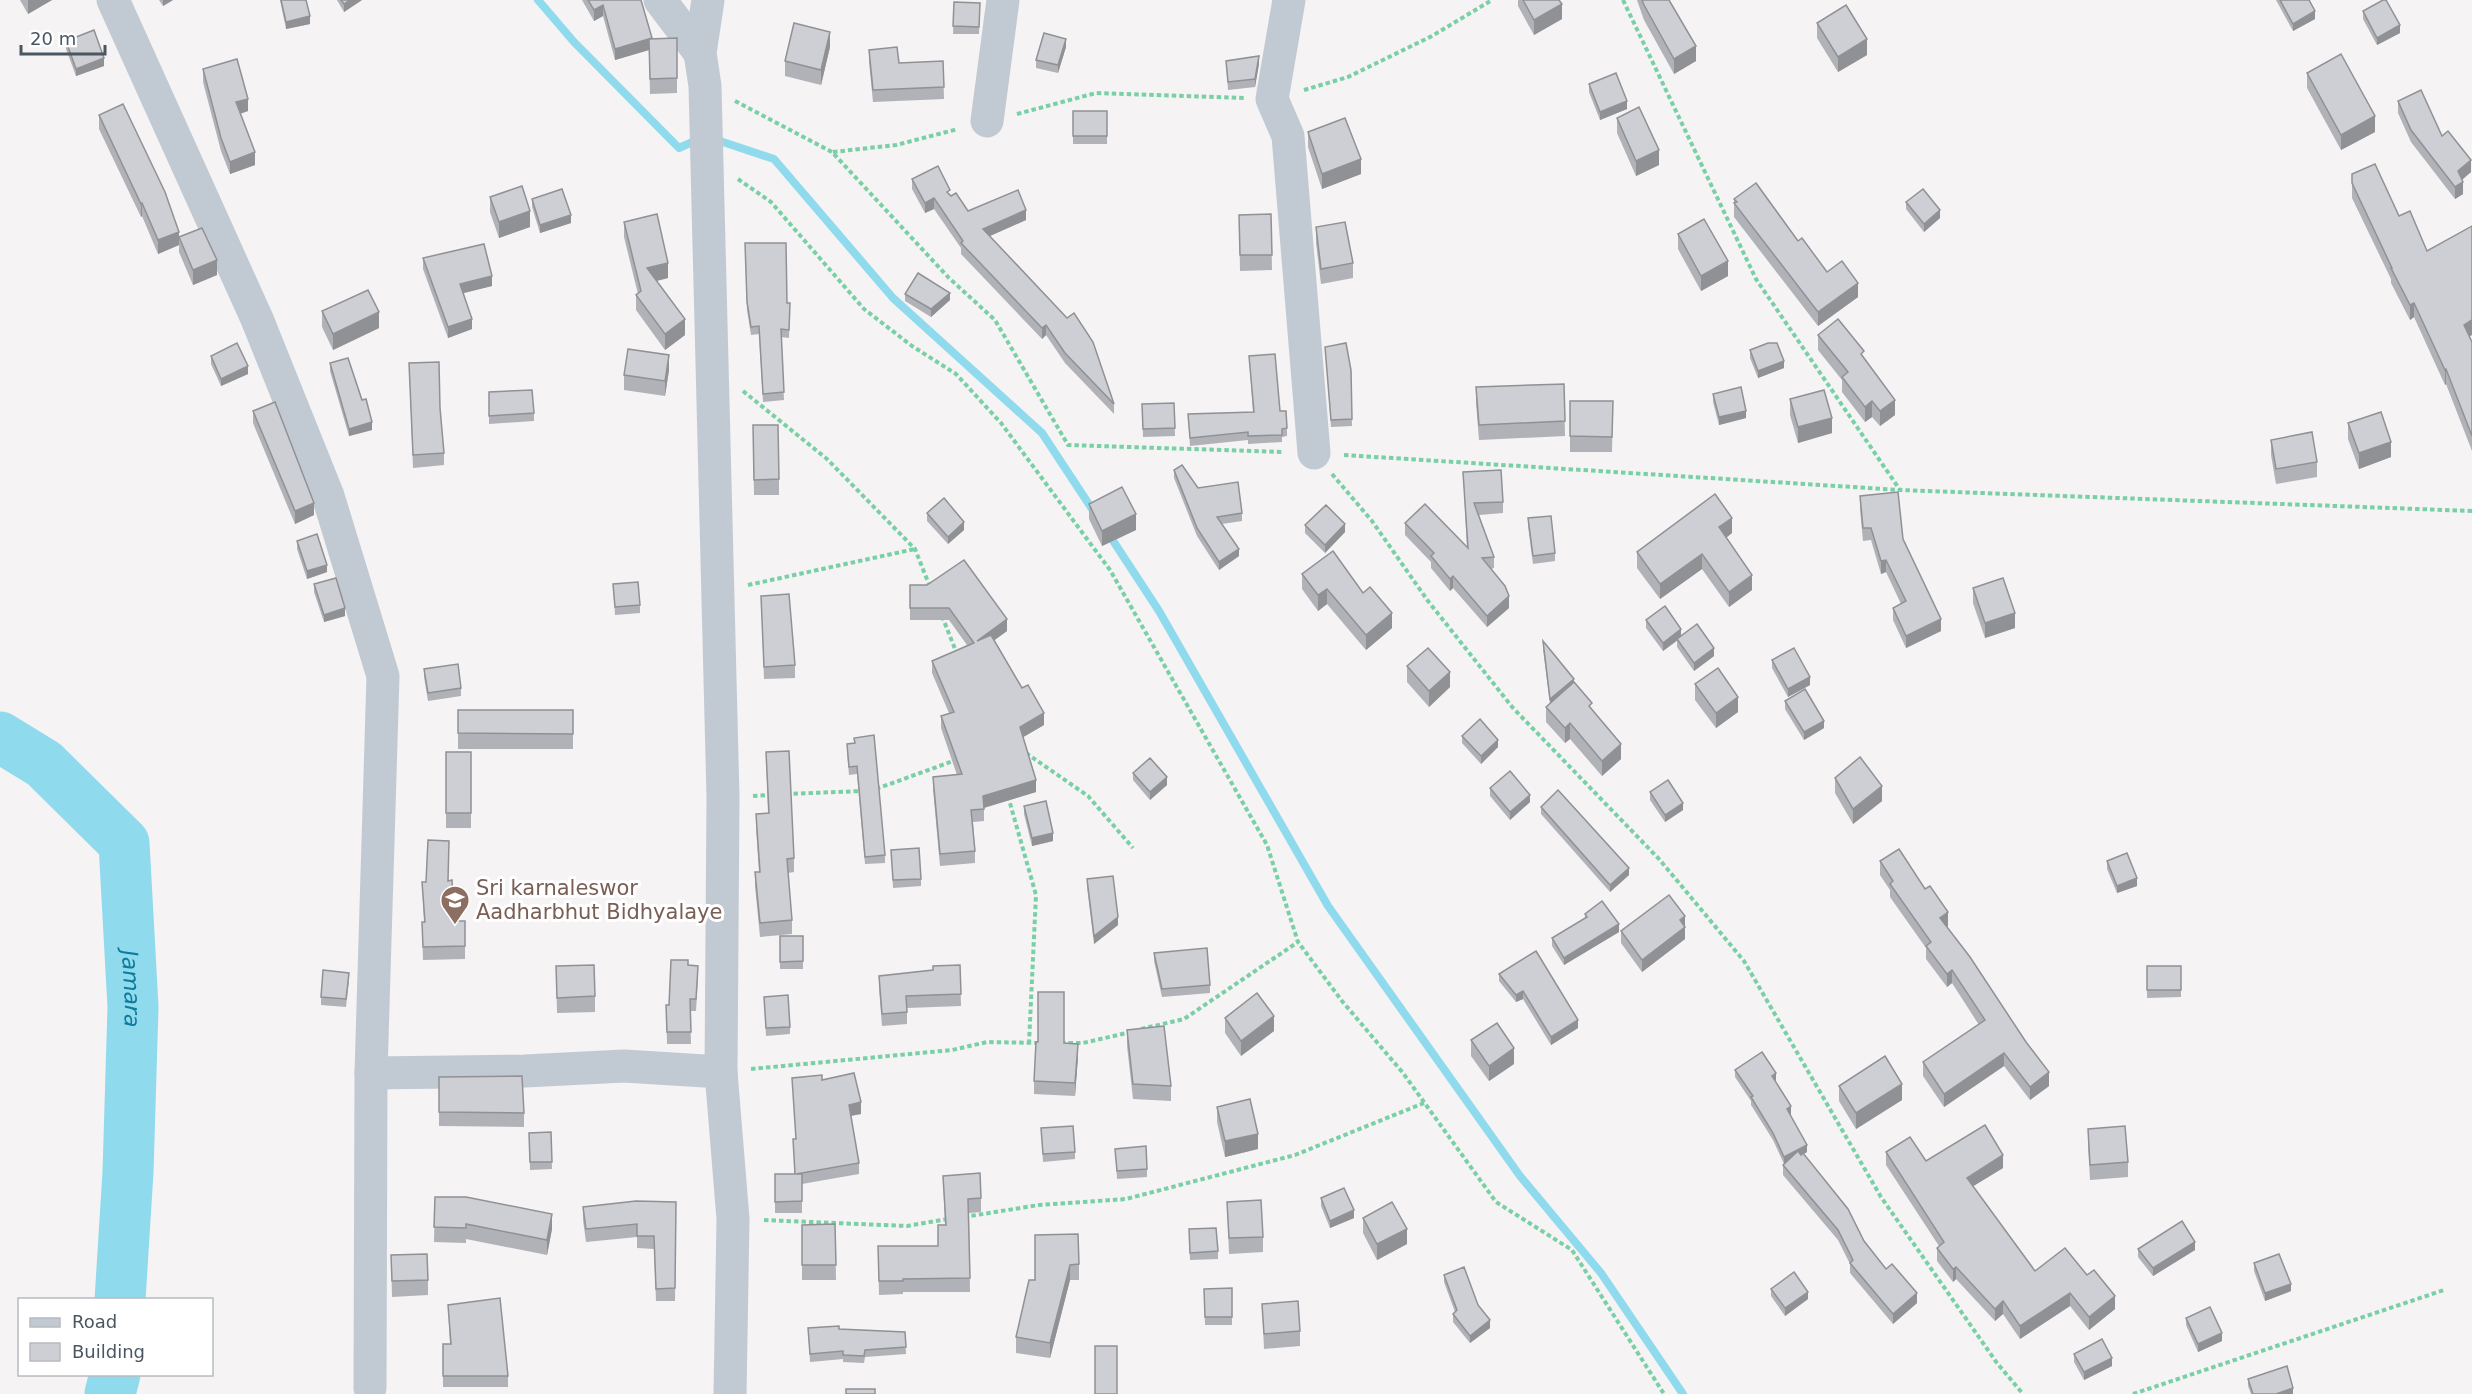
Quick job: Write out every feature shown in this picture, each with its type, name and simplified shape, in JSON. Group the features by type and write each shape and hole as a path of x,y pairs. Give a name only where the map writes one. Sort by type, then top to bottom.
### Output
{"street":[{"path":"113,0 257,319 328,496 383,676 371,1072 370,1388"},
{"path":"660,0 700,53"},
{"path":"708,0 700,53 705,86 723,797 721,1072 733,1219 730,1394"},
{"path":"987,121 1003,0"},
{"path":"1289,0 1272,99 1288,136 1314,453"},
{"path":"371,1072 525,1071 624,1066 721,1072"}],"path":[{"path":"832,152 896,145 1096,93 1272,99 1348,77 1432,36 1492,0"},
{"path":"1623,0 1756,279 1900,490"},
{"path":"705,86 832,152 949,278 995,320 1068,444 1314,453 1900,490 2472,511"},
{"path":"707,157 771,202 864,309 912,346 956,374 1001,423 1110,570 1267,845 1298,942 1342,1001 1403,1073 1496,1202 1572,1250 1664,1394"},
{"path":"712,367 827,459 915,549 933,593"},
{"path":"1314,453 1372,521 1428,601 1512,708 1659,859 1744,961 1881,1197 1997,1363 2023,1394"},
{"path":"718,592 915,549"},
{"path":"941,615 959,658"},
{"path":"1017,747 1088,796 1133,848"},
{"path":"723,797 871,791 961,758"},
{"path":"1007,792 1036,895 1029,1042"},
{"path":"721,1072 952,1050 987,1042 1083,1043 1184,1019 1298,942"},
{"path":"962,1217 1039,1205 1126,1199 1295,1155 1425,1102"},
{"path":"733,1219 907,1226 951,1219"},
{"path":"2133,1394 2444,1290"}],"building":[{"path":"281,0 306,0 310,16 286,22"},
{"path":"588,0 641,0 652,38 615,49 603,5 594,10"},
{"path":"1523,0 1559,0 1562,4 1534,20"},
{"path":"1642,0 1669,0 1696,46 1674,59"},
{"path":"2280,0 2309,0 2315,11 2293,24"},
{"path":"2386,0 2400,25 2377,38 2363,11"},
{"path":"954,2 980,3 979,27 953,26"},
{"path":"1846,5 1867,39 1838,57 1817,23"},
{"path":"794,23 830,32 821,70 785,61"},
{"path":"94,30 104,58 76,69 66,41"},
{"path":"1044,33 1066,39 1058,65 1036,60"},
{"path":"677,38 677,78 650,79 649,39"},
{"path":"897,47 899,63 943,61 944,87 873,90 869,50"},
{"path":"2341,54 2375,116 2341,135 2307,73"},
{"path":"1259,56 1255,79 1228,82 1226,61"},
{"path":"237,59 248,99 236,102 255,152 230,162 221,138 203,69"},
{"path":"1616,73 1627,101 1600,112 1589,84"},
{"path":"2421,90 2442,136 2448,131 2471,160 2458,171 2463,182 2455,187 2411,130 2398,101"},
{"path":"123,104 165,192 179,232 158,240 99,115"},
{"path":"1639,107 1659,150 1636,161 1617,118"},
{"path":"1073,111 1107,111 1107,136 1073,136"},
{"path":"1345,118 1361,159 1322,174 1308,132"},
{"path":"2375,164 2399,216 2410,211 2427,251 2472,226 2472,320 2464,325 2472,342 2472,436 2446,369 2414,303 2410,305 2391,268 2352,183 2352,174"},
{"path":"938,166 950,190 947,192 951,196 956,193 968,211 1018,190 1026,210 983,229 1067,318 1074,313 1093,342 1114,404 1065,353 1046,325 1042,328 961,243 963,241 934,198 925,203 912,179"},
{"path":"1756,183 1798,241 1802,238 1827,272 1842,261 1858,283 1818,312 1734,203 1737,202 1734,199"},
{"path":"522,186 530,211 499,222 490,197"},
{"path":"562,189 571,215 540,225 532,199"},
{"path":"1923,189 1940,210 1924,224 1906,202"},
{"path":"657,214 668,263 647,268 685,319 665,334 636,295 641,291 624,222"},
{"path":"1271,214 1272,255 1240,255 1239,215"},
{"path":"1704,219 1728,261 1701,276 1678,234"},
{"path":"1345,222 1353,263 1321,269 1316,227"},
{"path":"202,228 217,260 193,270 179,237"},
{"path":"745,243 786,243 787,303 790,303 789,330 781,329 784,392 763,394 759,326 751,327 747,302"},
{"path":"484,244 492,276 460,284 472,319 448,327 423,258"},
{"path":"918,273 950,293 931,309 905,294"},
{"path":"368,290 379,312 333,334 322,311"},
{"path":"1838,319 1864,351 1861,354 1895,400 1880,411 1872,401 1865,407 1842,377 1848,372 1818,335"},
{"path":"237,343 248,366 221,379 211,356"},
{"path":"1346,343 1351,370 1352,419 1331,420 1325,347"},
{"path":"1768,343 1777,343 1784,361 1758,371 1750,350"},
{"path":"628,349 669,355 665,381 624,375"},
{"path":"1275,354 1280,411 1286,411 1287,428 1282,429 1282,435 1248,436 1248,432 1190,438 1188,414 1254,412 1249,356"},
{"path":"348,358 362,400 366,399 372,422 349,429 330,363"},
{"path":"439,362 444,453 413,455 409,363"},
{"path":"1564,384 1565,421 1479,425 1476,387"},
{"path":"1741,387 1746,411 1719,417 1713,394"},
{"path":"532,390 534,413 489,416 489,392"},
{"path":"1824,390 1832,418 1798,427 1790,399"},
{"path":"1570,401 1613,401 1612,437 1570,436"},
{"path":"275,402 314,503 295,511 253,411"},
{"path":"1174,403 1175,428 1143,429 1142,404"},
{"path":"2381,412 2391,442 2359,453 2348,423"},
{"path":"753,425 778,425 779,479 754,480"},
{"path":"2312,432 2317,462 2276,469 2271,440"},
{"path":"1182,465 1198,488 1238,482 1242,513 1217,517 1239,549 1219,562 1197,528 1174,470"},
{"path":"1501,470 1503,502 1474,503 1494,557 1482,558 1505,586 1509,596 1487,616 1453,576 1450,579 1431,556 1434,553 1405,523 1425,504 1468,548 1463,472"},
{"path":"1122,487 1136,514 1102,531 1089,504"},
{"path":"1898,492 1903,539 1941,619 1906,636 1893,608 1906,601 1886,560 1881,561 1871,528 1863,528 1860,496"},
{"path":"1715,494 1732,518 1719,527 1752,575 1729,592 1702,554 1660,584 1637,552"},
{"path":"944,498 964,522 948,537 927,513"},
{"path":"1326,505 1345,524 1325,545 1305,525"},
{"path":"1551,516 1555,553 1533,556 1528,518"},
{"path":"317,534 327,565 307,571 297,541"},
{"path":"1333,551 1363,593 1370,587 1392,613 1366,635 1327,589 1318,595 1302,574"},
{"path":"964,560 1007,619 977,641 991,635 1022,688 1028,685 1044,713 1020,727 1036,780 983,796 984,809 971,810 975,851 940,854 933,777 962,774 941,716 954,712 932,661 974,643 949,608 910,608 910,585 927,585"},
{"path":"336,578 345,608 324,615 314,584"},
{"path":"2003,578 2015,613 1985,623 1973,588"},
{"path":"638,582 640,605 615,607 613,584"},
{"path":"789,594 795,665 764,667 761,596"},
{"path":"1665,606 1681,629 1663,643 1646,620"},
{"path":"1697,624 1714,648 1694,663 1677,639"},
{"path":"1543,641 1574,679 1550,699"},
{"path":"1428,648 1450,672 1429,691 1407,666"},
{"path":"1794,648 1810,677 1788,689 1772,660"},
{"path":"458,664 461,688 428,693 424,669"},
{"path":"1718,668 1738,697 1716,713 1695,684"},
{"path":"1574,682 1592,703 1589,706 1621,744 1602,761 1570,723 1565,728 1546,707"},
{"path":"1805,689 1824,721 1804,732 1785,701"},
{"path":"458,710 573,710 573,734 458,733"},
{"path":"1480,719 1498,740 1481,756 1462,736"},
{"path":"874,735 885,855 865,857 857,766 849,767 847,744 855,743 854,738"},
{"path":"789,751 794,858 787,859 792,920 760,923 755,872 760,872 756,814 769,813 766,752"},
{"path":"446,752 471,752 471,813 446,813"},
{"path":"1860,757 1882,786 1853,809 1835,778"},
{"path":"1150,758 1167,777 1150,792 1133,773"},
{"path":"1510,771 1530,795 1510,812 1490,788"},
{"path":"1668,780 1683,803 1665,815 1650,792"},
{"path":"1558,790 1629,868 1610,885 1541,807"},
{"path":"1046,801 1053,833 1032,838 1024,806"},
{"path":"428,840 449,841 448,881 452,880 454,921 465,921 465,946 423,947 422,922 425,922 422,882 426,882"},
{"path":"919,848 921,879 893,880 891,850"},
{"path":"1899,849 1925,889 1930,886 1948,912 1940,918 1970,957 2026,1042 2049,1072 2030,1087 2004,1053 1944,1094 1923,1062 1985,1020 1952,970 1947,974 1926,946 1931,942 1890,884 1893,881 1880,861"},
{"path":"2127,853 2137,878 2117,886 2107,861"},
{"path":"1113,876 1118,917 1094,936 1087,879"},
{"path":"1669,895 1685,916 1680,920 1685,927 1642,960 1621,931"},
{"path":"1602,901 1619,924 1564,958 1552,938 1587,917 1585,914"},
{"path":"780,936 803,936 803,961 780,962"},
{"path":"1207,948 1210,985 1162,989 1154,953"},
{"path":"1536,951 1578,1020 1551,1037 1523,991 1516,995 1499,974"},
{"path":"671,960 688,960 688,965 698,966 696,999 690,999 691,1032 667,1032 666,1005 669,1005"},
{"path":"594,965 595,996 557,998 556,966"},
{"path":"960,965 961,994 906,996 907,1012 882,1014 879,976 933,970 933,966"},
{"path":"2147,966 2181,966 2181,990 2147,990"},
{"path":"323,970 349,973 346,999 321,997"},
{"path":"1038,992 1064,992 1064,1043 1078,1044 1075,1083 1034,1081 1036,1042 1038,1042"},
{"path":"1257,993 1274,1016 1241,1041 1225,1018"},
{"path":"788,995 790,1027 766,1028 764,997"},
{"path":"1497,1023 1514,1048 1489,1066 1471,1040"},
{"path":"1164,1026 1171,1086 1133,1084 1127,1030"},
{"path":"1762,1052 1776,1073 1772,1076 1791,1106 1787,1109 1807,1145 1784,1157 1773,1133 1751,1097 1753,1096 1735,1070"},
{"path":"1885,1056 1902,1084 1856,1113 1839,1086"},
{"path":"854,1073 861,1102 849,1105 859,1163 796,1174 802,1174 802,1201 775,1202 775,1174 795,1174 793,1139 796,1139 792,1078 822,1075 822,1080"},
{"path":"522,1076 524,1113 439,1112 439,1077"},
{"path":"1250,1099 1258,1134 1225,1141 1217,1107"},
{"path":"1985,1125 2003,1155 1967,1178 2035,1271 2065,1248 2087,1275 2094,1270 2115,1296 2089,1317 2070,1293 2020,1326 2003,1301 1995,1309 1956,1267 1953,1269 1937,1248 1944,1242 1886,1152 1910,1137 1926,1161"},
{"path":"1073,1126 1075,1152 1043,1154 1041,1128"},
{"path":"2125,1126 2128,1162 2090,1165 2088,1129"},
{"path":"551,1132 552,1162 530,1162 529,1133"},
{"path":"1146,1146 1147,1169 1117,1171 1115,1149"},
{"path":"1798,1151 1801,1155 1803,1153 1848,1209 1864,1241 1886,1269 1892,1264 1917,1293 1893,1314 1850,1263 1853,1260 1838,1230 1783,1165"},
{"path":"980,1173 981,1198 968,1199 970,1278 879,1281 878,1246 938,1246 938,1225 946,1225 943,1176"},
{"path":"1344,1188 1354,1210 1330,1221 1321,1198"},
{"path":"435,1197 466,1197 552,1214 547,1240 466,1224 466,1228 434,1227"},
{"path":"1261,1200 1263,1237 1229,1238 1227,1202"},
{"path":"636,1201 676,1202 675,1288 656,1289 654,1236 637,1236 637,1224 586,1229 583,1207"},
{"path":"1392,1202 1407,1229 1377,1244 1363,1218"},
{"path":"2182,1221 2195,1242 2153,1268 2138,1249"},
{"path":"835,1224 836,1265 802,1265 802,1225"},
{"path":"1216,1228 1218,1251 1190,1253 1189,1229"},
{"path":"1078,1234 1079,1264 1070,1265 1050,1343 1016,1337 1029,1280 1035,1280 1035,1235"},
{"path":"427,1254 428,1280 392,1281 391,1255"},
{"path":"2279,1254 2291,1284 2265,1293 2254,1263"},
{"path":"1464,1267 1478,1305 1490,1320 1470,1336 1453,1314 1457,1310 1444,1275"},
{"path":"1794,1272 1808,1292 1785,1308 1771,1289"},
{"path":"1232,1288 1232,1317 1205,1317 1204,1289"},
{"path":"500,1298 508,1376 443,1376 443,1344 451,1344 448,1305"},
{"path":"1298,1301 1300,1331 1264,1334 1262,1304"},
{"path":"2210,1307 2222,1333 2198,1344 2186,1318"},
{"path":"839,1326 839,1329 905,1332 906,1347 865,1350 864,1356 843,1355 843,1351 810,1354 808,1328"},
{"path":"2102,1339 2112,1358 2084,1372 2074,1354"},
{"path":"1095,1346 1117,1346 1117,1394 1095,1394"},
{"path":"2287,1366 2293,1388 2276,1394 2253,1394 2248,1379"},
{"path":"846,1389 875,1389 875,1394 846,1394"}],"waterway":[{"path":"538,0 574,42 679,148 699,139"},
{"path":"714,139 774,159 893,298 1042,433 1094,512"},
{"path":"1108,533 1159,611 1328,906 1520,1176 1601,1273 1683,1394"},
{"name":"Jamara","path":"0,737 44,764 124,843 133,1007 128,1172 120,1298"},
{"name":"Jamara","path":"110,1394 114,1376"}],"place":[{"name":"Sri karnaleswor Aadharbhut Bidhyalaye","path":"455,926"}]}
